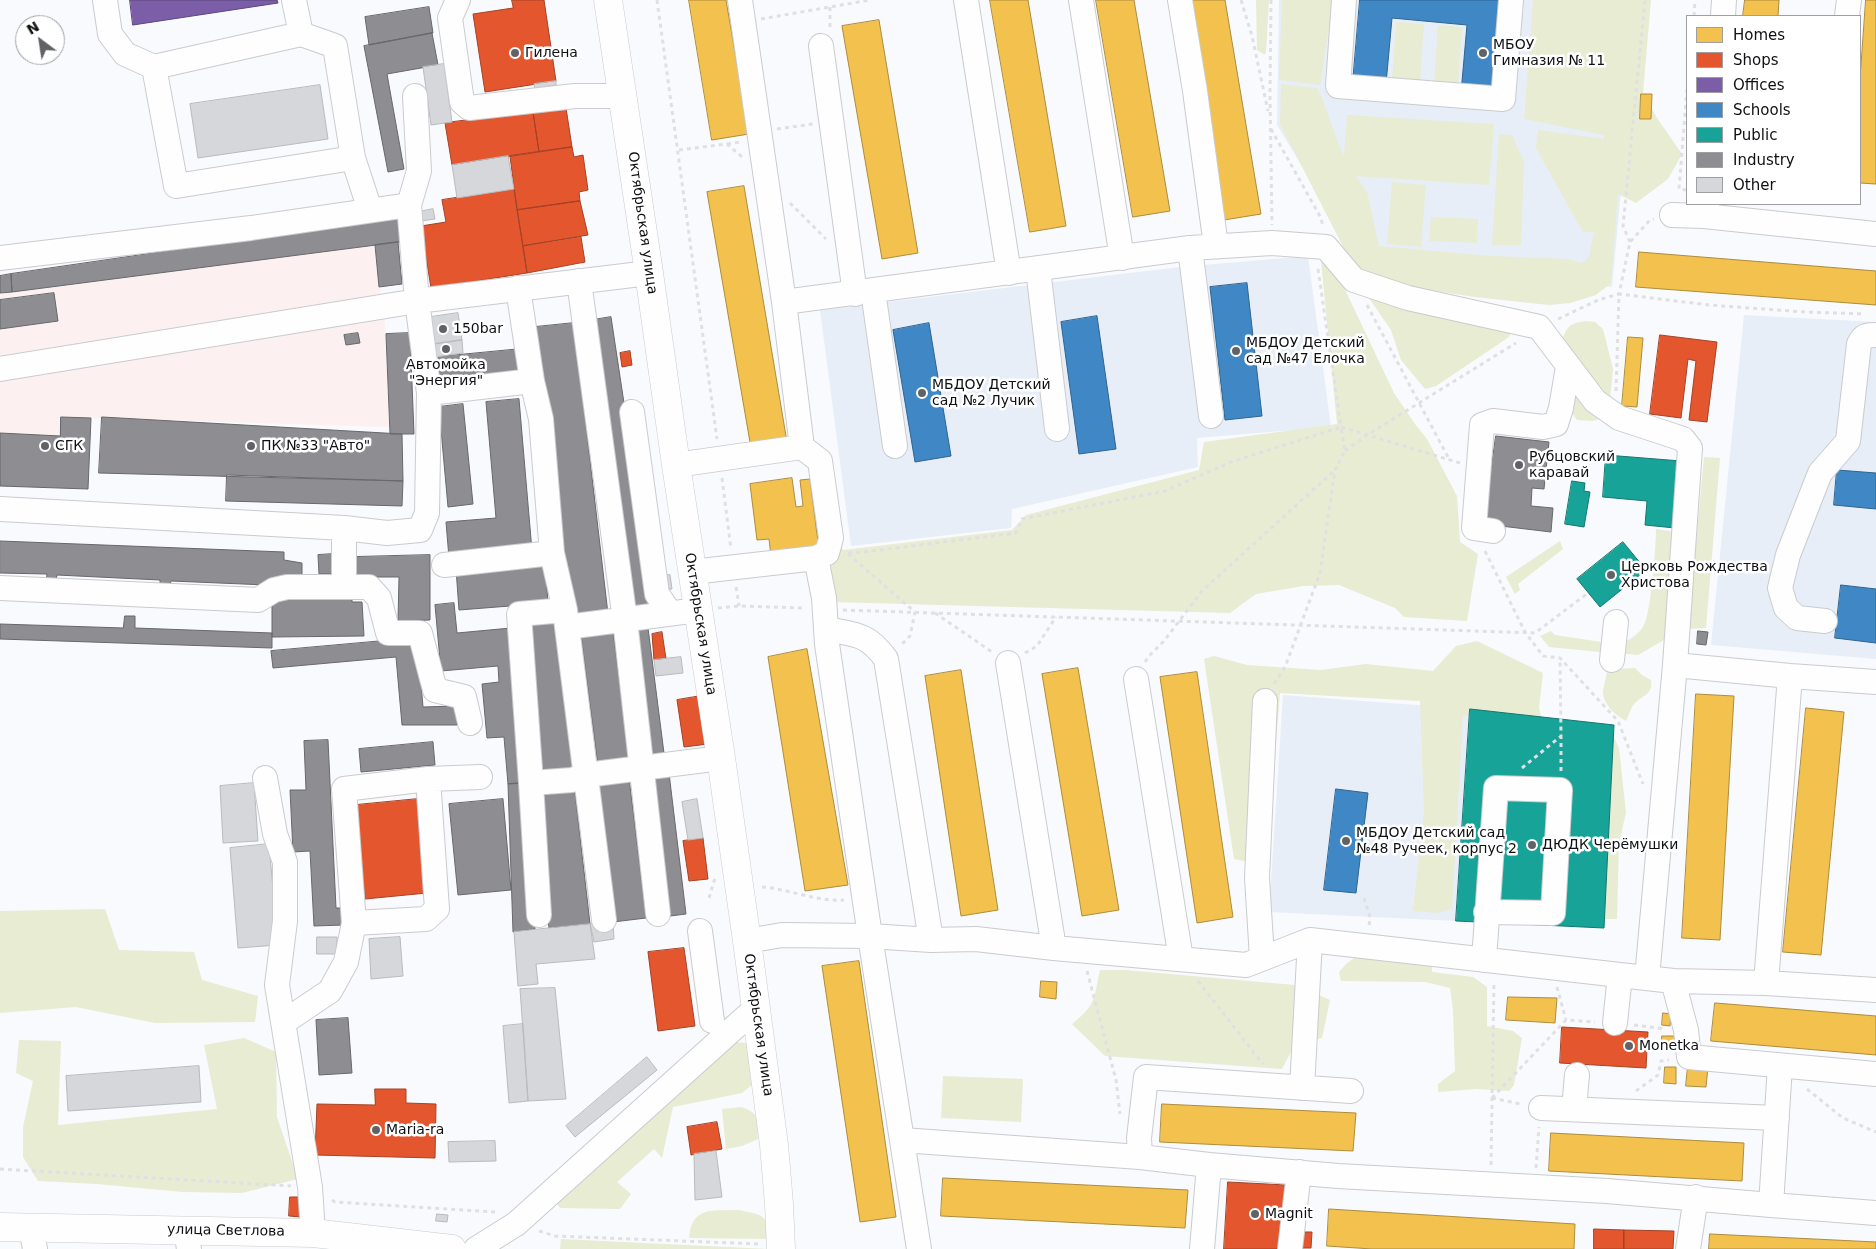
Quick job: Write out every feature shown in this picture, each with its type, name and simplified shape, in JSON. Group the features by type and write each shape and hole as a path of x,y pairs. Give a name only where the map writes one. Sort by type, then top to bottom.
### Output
{"main road":[{"name":"Октябрьская улица","path":"608,0 739,887 774,1145 781,1246"},
{"name":"улица Светлова","path":"0,1227 33,1238 187,1240 313,1233 376,1244 452,1249"}],"street":[{"path":"105,0 110,34 125,54 154,67 301,34 335,46 354,158 370,210"},
{"path":"294,0 301,34"},
{"path":"458,0 450,18 462,102 469,108 575,96 623,96"},
{"path":"966,0 1009,272"},
{"path":"1081,0 1122,258"},
{"path":"1180,0 1195,91 1216,246"},
{"path":"1344,0 1338,86 1503,99 1511,0"},
{"path":"1723,15 1724,0"},
{"path":"1847,15 1848,0"},
{"path":"692,572 816,558 827,553 831,538 820,461 802,447 784,302 742,11"},
{"path":"821,46 832,122 895,446"},
{"path":"154,67 176,186 354,158"},
{"path":"0,509 387,532 420,530 427,513 429,393 417,300 409,205 418,171 415,96"},
{"path":"0,258 251,228 409,205"},
{"path":"1672,215 1706,210 1876,234"},
{"path":"784,302 1190,248 1272,243 1320,246 1354,280 1408,298 1539,327 1594,402 1619,418 1683,439 1690,448 1674,665 1647,978"},
{"path":"1190,248 1211,416"},
{"path":"1038,269 1057,429"},
{"path":"0,369 417,300 649,273"},
{"path":"579,281 625,620 640,768 658,914"},
{"path":"518,288 532,381 540,419 552,552 566,619 604,920"},
{"path":"1825,621 1797,618 1786,608 1780,588 1788,555 1820,473 1848,441 1859,344 1862,338 1867,335 1876,335"},
{"path":"1483,529 1478,468 1482,425 1493,420 1543,427 1556,424 1561,408 1568,366"},
{"path":"429,393 532,381"},
{"path":"632,412 657,594 670,613"},
{"path":"676,465 802,447"},
{"path":"344,528 344,587"},
{"path":"444,565 552,552"},
{"path":"816,558 870,936 919,1249"},
{"path":"0,588 258,600 274,590 287,588 369,586 379,598 388,633 420,633 435,690 464,697 470,723"},
{"path":"539,915 519,614 566,619 625,620 698,610"},
{"path":"826,619 876,645 886,659 932,940"},
{"path":"1612,660 1616,622"},
{"path":"1008,663 1054,948"},
{"path":"1674,665 1876,682"},
{"path":"1766,983 1790,676"},
{"path":"1136,679 1182,959"},
{"path":"1262,958 1257,878 1265,701"},
{"path":"531,783 572,780 586,775 721,758"},
{"path":"284,1022 330,991 346,962 354,923 344,788 428,779 480,777"},
{"path":"265,778 275,834 285,862 285,921 277,985 310,1187 313,1233"},
{"path":"354,923 426,919 437,910 428,779"},
{"path":"1486,912 1552,913 1560,790 1496,788 1486,912 1489,960"},
{"path":"700,932 712,1021"},
{"path":"746,941 782,935 870,936 932,940 976,939 1082,951 1246,965 1310,940 1647,978 1876,990"},
{"path":"1291,1087 1310,940"},
{"path":"1615,1023 1620,975"},
{"path":"1673,980 1686,1030 1689,1057 1876,1074"},
{"path":"476,1249 516,1224 755,1009"},
{"path":"1771,1205 1777,1118 1783,1066"},
{"path":"1574,1109 1577,1075"},
{"path":"1140,1157 1139,1138 1146,1077 1351,1092"},
{"path":"1541,1108 1777,1118"},
{"path":"902,1140 1140,1157 1299,1172 1490,1185 1534,1186 1876,1213"},
{"path":"1202,1249 1209,1165"},
{"path":"1290,1249 1299,1172"},
{"path":"1688,1249 1696,1198"}],"path":[{"path":"656,0 739,606"},
{"path":"742,11 870,0"},
{"path":"1241,0 1252,36 1270,119"},
{"path":"1272,0 1270,119 1272,243"},
{"path":"1630,242 1623,226 1645,0"},
{"path":"1694,15 1695,0"},
{"path":"1686,102 1679,189 1686,190"},
{"path":"759,131 832,122"},
{"path":"1265,701 1285,667 1320,573 1336,470 1346,451 1341,427 1320,246 1321,218 1270,128"},
{"path":"1354,280 1449,459"},
{"path":"1619,418 1616,404 1619,294 1709,305 1805,312 1867,314"},
{"path":"915,612 847,553 1016,533 1022,519 1165,492 1231,462 1341,427 1478,468"},
{"path":"1136,679 1149,656 1164,641 1202,591 1336,470"},
{"path":"1483,529 1525,632 1542,656 1560,658 1618,721 1644,786"},
{"path":"698,610 739,606 826,619 915,612 1536,632 1588,593"},
{"path":"886,659 910,636 915,612"},
{"path":"935,613 1008,663 1037,646 1056,617"},
{"path":"1560,658 1560,790"},
{"path":"1496,788 1561,736"},
{"path":"709,898 716,872"},
{"path":"739,887 776,888 832,901 865,899"},
{"path":"1364,898 1370,917 1366,946"},
{"path":"1082,951 1116,1080 1120,1117"},
{"path":"1182,959 1291,1087"},
{"path":"1489,960 1492,1098 1490,1185"},
{"path":"1552,967 1566,1020"},
{"path":"1492,1098 1566,1020"},
{"path":"1566,1020 1686,1030"},
{"path":"1630,1112 1631,1095 1658,1075 1662,1061 1689,1057"},
{"path":"1783,1066 1843,1118 1876,1132"},
{"path":"1492,1098 1541,1108 1534,1186"},
{"path":"0,1168 310,1187 335,1202 463,1209"},
{"path":"555,1236 781,1246"}],"shaded area":[{"path":"1279,0 1639,0 1612,287 1365,270 1277,125"},
{"name":"СГК","path":"375,245 386,334 389,427 91,418 0,486 0,292"},
{"path":"1308,256 1331,427 1197,438 1198,467 1012,509 1011,528 851,546 820,310 1180,267"},
{"path":"1744,315 1876,322 1876,659 1711,645"},
{"path":"1283,695 1470,709 1456,921 1269,912"}],"green space":[{"path":"1256,0 1269,0 1265,55 1257,50"},
{"path":"1282,0 1333,0 1320,85 1279,80"},
{"path":"1533,0 1651,0 1643,93 1657,118 1682,154 1668,179 1636,203 1618,194 1611,283 1596,295 1570,303 1549,305 1475,297 1382,283 1353,266 1280,124 1281,84 1317,88 1344,156 1347,115 1494,124 1489,185 1356,176 1367,192 1379,246 1492,256 1568,259 1582,263 1589,257 1594,232 1583,232 1536,148 1538,130 1604,139 1604,135 1524,119"},
{"path":"1396,22 1424,24 1420,82 1392,80"},
{"path":"1438,25 1462,27 1458,84 1434,82"},
{"path":"1499,134 1512,135 1524,162 1521,245 1492,245"},
{"path":"1392,182 1426,185 1421,247 1387,244"},
{"path":"1431,217 1478,219 1477,243 1429,241"},
{"path":"1330,258 1394,393 1427,439 1457,496 1460,542 1478,554 1467,621 1404,617 1395,608 1339,585 1303,586 1256,594 1230,613 832,602 831,564 840,544 843,550 1012,530 1026,515 1199,470 1204,442 1337,424 1321,261"},
{"path":"1375,293 1511,331 1509,337 1436,386 1425,389 1401,360 1391,330 1369,298"},
{"path":"1586,321 1595,322 1603,329 1613,369 1610,399 1606,400 1561,344 1564,334 1571,325"},
{"path":"1575,384 1601,414 1599,419 1593,421 1577,420 1572,413"},
{"path":"1704,457 1720,458 1706,628 1688,629"},
{"path":"1656,529 1675,532 1664,640 1638,655 1617,653 1618,645 1638,633 1646,620 1652,580"},
{"path":"1560,541 1563,549 1518,584 1520,590 1515,594 1506,577"},
{"path":"1551,631 1555,635 1608,643 1610,653 1549,647 1540,636"},
{"path":"1477,641 1543,673 1539,707 1542,722 1610,729 1619,748 1626,813 1619,843 1617,919 1596,919 1479,715 1463,716 1452,909 1438,913 1413,911 1424,812 1420,701 1280,693 1266,865 1234,859 1204,659 1214,656 1247,665 1321,670 1366,664 1433,671 1456,646"},
{"path":"1635,668 1651,680 1651,688 1647,694 1636,702 1626,721 1608,706 1603,688 1607,672 1613,669"},
{"path":"105,909 119,950 194,952 202,980 258,996 255,1022 155,1023 76,1007 0,1013 0,911"},
{"path":"1354,958 1432,959 1432,972 1473,977 1487,987 1487,1026 1513,1031 1522,1038 1514,1085 1509,1091 1476,1089 1438,1092 1438,1084 1455,1071 1453,1010 1450,988 1425,982 1341,981 1339,972"},
{"path":"1100,970 1125,970 1295,985 1330,1000 1322,1038 1295,1044 1282,1069 1105,1056 1072,1024 1090,1006"},
{"path":"244,1038 276,1052 277,1117 298,1179 242,1193 183,1192 38,1181 23,1157 23,1127 33,1081 16,1073 19,1040 61,1041 58,1125 217,1109 204,1045"},
{"path":"731,1042 749,1043 753,1084 742,1093 673,1107 662,1158 654,1149 617,1182 631,1194 620,1209 560,1208 553,1198"},
{"path":"943,1076 1023,1079 1021,1122 941,1118"},
{"path":"741,1107 752,1112 757,1118 758,1139 742,1146 726,1149 722,1109"},
{"path":"739,1210 762,1217 768,1225 771,1239 689,1238 694,1220 699,1215 713,1211"},
{"path":"561,1239 769,1249 560,1249"}],"building: Homes":[{"path":"689,0 726,0 749,134 712,140"},
{"path":"990,0 1028,0 1066,226 1030,232"},
{"path":"1096,0 1134,0 1170,211 1133,217"},
{"path":"1187,0 1225,0 1261,214 1224,220"},
{"path":"1745,0 1779,0 1778,15 1743,15"},
{"path":"1866,0 1876,0 1876,184 1861,183 1861,66"},
{"path":"879,20 918,253 882,259 842,26"},
{"path":"1641,94 1652,94 1651,119 1640,119"},
{"path":"744,186 787,442 751,448 707,192"},
{"path":"1639,252 1876,271 1876,305 1636,287"},
{"path":"1628,337 1643,338 1637,407 1622,406"},
{"path":"792,478 796,507 803,506 800,480 810,479 819,550 771,556 769,539 757,540 750,484"},
{"path":"807,649 848,885 805,891 768,657"},
{"path":"1078,668 1119,910 1082,916 1042,674"},
{"path":"961,670 998,910 961,916 925,676"},
{"path":"1197,672 1233,917 1197,923 1160,677"},
{"path":"1696,694 1734,696 1720,940 1682,938"},
{"path":"1806,708 1844,712 1821,955 1783,952"},
{"path":"859,961 896,1217 860,1222 822,966"},
{"path":"1041,981 1057,982 1056,999 1040,997"},
{"path":"1508,997 1557,998 1555,1023 1506,1020"},
{"path":"1715,1003 1876,1016 1876,1055 1711,1041"},
{"path":"1663,1013 1671,1014 1670,1026 1662,1025"},
{"path":"1662,1036 1675,1036 1675,1045 1662,1045"},
{"path":"1688,1066 1708,1067 1706,1087 1686,1086"},
{"path":"1665,1067 1676,1067 1676,1084 1664,1083"},
{"path":"1162,1104 1356,1113 1353,1151 1160,1142"},
{"path":"1551,1133 1744,1143 1742,1181 1549,1171"},
{"path":"943,1178 1188,1190 1185,1228 941,1216"},
{"path":"1329,1209 1575,1224 1574,1249 1372,1249 1327,1246"},
{"path":"1710,1234 1876,1242 1876,1249 1709,1249"}],"building: Shops":[{"name":"Гилена","path":"512,0 544,0 556,81 485,92 473,14 513,8"},
{"path":"566,108 572,147 539,152 533,112"},
{"path":"533,112 539,152 452,165 445,123"},
{"path":"572,147 574,157 583,155 588,190 579,192 580,201 517,210 510,156"},
{"path":"514,189 527,273 431,288 421,226 446,222 442,200"},
{"path":"580,201 588,235 523,246 517,210"},
{"path":"581,237 585,262 527,273 523,246"},
{"path":"1660,335 1717,342 1707,422 1689,420 1696,361 1688,359 1681,418 1650,414"},
{"path":"630,351 632,365 622,367 620,353"},
{"path":"662,632 666,659 654,660 652,634"},
{"path":"701,696 708,744 684,747 677,700"},
{"path":"418,799 427,893 365,899 356,805"},
{"path":"703,838 708,879 689,881 683,841"},
{"path":"684,948 695,1026 658,1031 648,952"},
{"path":"1562,1027 1648,1032 1646,1068 1560,1063"},
{"name":"Maria-ra","path":"375,1089 406,1089 406,1103 436,1104 435,1158 315,1155 317,1104 375,1105"},
{"path":"717,1122 722,1149 691,1155 687,1127"},
{"name":"Magnit","path":"1228,1182 1286,1185 1281,1249 1224,1249"},
{"path":"290,1197 302,1197 301,1217 289,1216"},
{"path":"1594,1229 1624,1230 1624,1249 1594,1249"},
{"path":"1624,1230 1674,1231 1673,1249 1624,1249"},
{"path":"1302,1232 1312,1232 1311,1248 1302,1248"}],"building: Offices":[{"path":"130,0 277,0 278,3 133,25"}],"building: Schools":[{"name":"МБОУ Гимназия № 11","path":"1360,0 1506,0 1498,96 1461,93 1467,25 1392,18 1386,84 1353,82"},
{"name":"МБДОУ Детский сад №47 Елочка","path":"1247,283 1262,416 1225,420 1210,287"},
{"path":"1097,316 1116,449 1079,454 1061,322"},
{"name":"МБДОУ Детский сад №2 Лучик","path":"929,323 951,456 915,462 893,330"},
{"path":"1837,470 1876,473 1876,509 1834,505"},
{"path":"1841,585 1876,589 1876,643 1835,638"},
{"name":"МБДОУ Детский сад №48 Ручеек, корпус 2","path":"1336,789 1368,793 1356,893 1324,890"}],"building: Public":[{"path":"1606,455 1681,461 1675,528 1645,525 1647,501 1603,497"},
{"path":"1572,481 1585,483 1584,491 1590,492 1584,527 1565,524"},
{"name":"Церковь Рождества Христова","path":"1623,542 1646,570 1600,607 1577,579"},
{"path":"1470,709 1614,725 1604,928 1456,921"}],"building: Industry":[{"path":"429,7 433,33 369,45 365,17"},
{"path":"432,33 438,65 387,74 404,169 388,172 364,46"},
{"path":"403,217 407,241 12,292 11,274"},
{"path":"398,242 402,284 379,287 375,245"},
{"path":"11,274 12,292 0,293 0,276"},
{"path":"54,293 58,321 0,329 0,300"},
{"path":"611,317 653,595 653,604 635,607 593,320"},
{"path":"574,323 608,614 572,618 535,327"},
{"path":"358,333 360,343 346,345 344,335"},
{"path":"410,333 414,434 390,434 386,334"},
{"path":"521,349 523,372 440,380 438,357"},
{"path":"519,399 532,551 449,558 446,522 496,518 486,402"},
{"path":"463,404 473,504 448,507 439,407"},
{"name":"СГК","path":"61,417 91,418 88,489 0,486 0,433 60,436"},
{"name":"ПК №33 \"Авто\"","path":"102,417 402,434 403,481 99,473"},
{"name":"Рубцовский каравай","path":"1496,436 1549,442 1544,489 1532,488 1531,506 1553,508 1551,532 1484,524"},
{"path":"227,475 403,481 402,506 226,501"},
{"path":"0,541 284,552 284,560 302,563 302,582 267,585 171,581 169,589 160,588 160,580 57,575 55,586 46,585 47,574 0,573"},
{"path":"333,554 335,574 319,574 318,555"},
{"path":"430,555 430,620 398,621 399,577 355,577 354,557"},
{"path":"545,563 548,603 459,610 456,569"},
{"path":"352,597 352,602 362,602 364,636 272,637 272,598"},
{"path":"454,603 457,633 511,628 525,783 508,784 504,737 487,738 482,684 499,682 498,666 441,671 435,605"},
{"path":"125,616 135,616 135,628 272,633 272,648 0,639 0,624 123,628"},
{"path":"561,622 574,775 542,778 529,625"},
{"path":"648,628 665,761 648,764 631,630"},
{"path":"613,631 630,762 598,766 581,635"},
{"path":"1698,631 1708,632 1706,645 1697,644"},
{"path":"417,638 423,707 456,706 457,725 402,725 396,657 273,668 271,651"},
{"path":"328,740 336,908 343,908 344,925 314,926 310,851 293,852 290,790 306,790 304,741"},
{"path":"433,742 435,765 361,772 359,749"},
{"path":"669,773 686,914 670,916 652,775"},
{"path":"629,777 646,918 613,922 596,781"},
{"path":"525,783 535,929 513,932 508,784"},
{"path":"574,784 590,924 549,928 534,788"},
{"path":"503,799 511,890 458,895 449,804"},
{"path":"348,1018 352,1073 319,1075 316,1020"}],"building: Other":[{"path":"444,64 452,122 431,125 423,67"},
{"path":"556,81 556,85 544,87 544,95 536,96 534,84"},
{"path":"320,85 328,139 198,158 190,104"},
{"path":"508,156 514,189 457,198 452,165"},
{"path":"433,209 435,219 421,221 419,212"},
{"name":"150bar","path":"458,313 462,340 428,345 424,318"},
{"name":"Автомойка \"Энергия\"","path":"462,340 463,353 429,358 428,345"},
{"path":"670,575 672,589 662,590 660,576"},
{"path":"681,657 683,673 656,676 654,660"},
{"path":"254,783 258,841 223,843 220,786"},
{"path":"697,799 703,838 688,840 682,802"},
{"path":"269,844 278,945 238,948 230,848"},
{"path":"613,922 614,939 594,942 590,924"},
{"path":"590,924 595,959 536,964 538,984 518,986 514,932"},
{"path":"317,937 337,937 337,954 317,954"},
{"path":"400,937 403,976 371,979 369,939"},
{"path":"555,988 566,1099 528,1101 520,989"},
{"path":"523,1024 528,1101 509,1103 503,1026"},
{"path":"647,1057 657,1070 575,1137 566,1126"},
{"path":"199,1066 201,1102 68,1111 66,1076"},
{"path":"495,1141 496,1161 449,1162 448,1142"},
{"path":"716,1151 722,1197 695,1200 694,1154"},
{"path":"437,1214 448,1215 447,1222 436,1221"}],"place":[{"name":"Гилена","path":"515,53"},
{"name":"МБОУ Гимназия № 11","path":"1483,53"},
{"name":"150bar","path":"443,329"},
{"name":"Автомойка \"Энергия\"","path":"446,349"},
{"name":"МБДОУ Детский сад №47 Елочка","path":"1236,351"},
{"name":"МБДОУ Детский сад №2 Лучик","path":"922,393"},
{"name":"СГК","path":"45,446"},
{"name":"ПК №33 \"Авто\"","path":"251,446"},
{"name":"Рубцовский каравай","path":"1519,465"},
{"name":"Церковь Рождества Христова","path":"1611,575"},
{"name":"МБДОУ Детский сад №48 Ручеек, корпус 2","path":"1346,841"},
{"name":"ДЮДК Черёмушки","path":"1532,845"},
{"name":"Monetka","path":"1629,1046"},
{"name":"Maria-ra","path":"376,1130"},
{"name":"Magnit","path":"1255,1214"}]}
